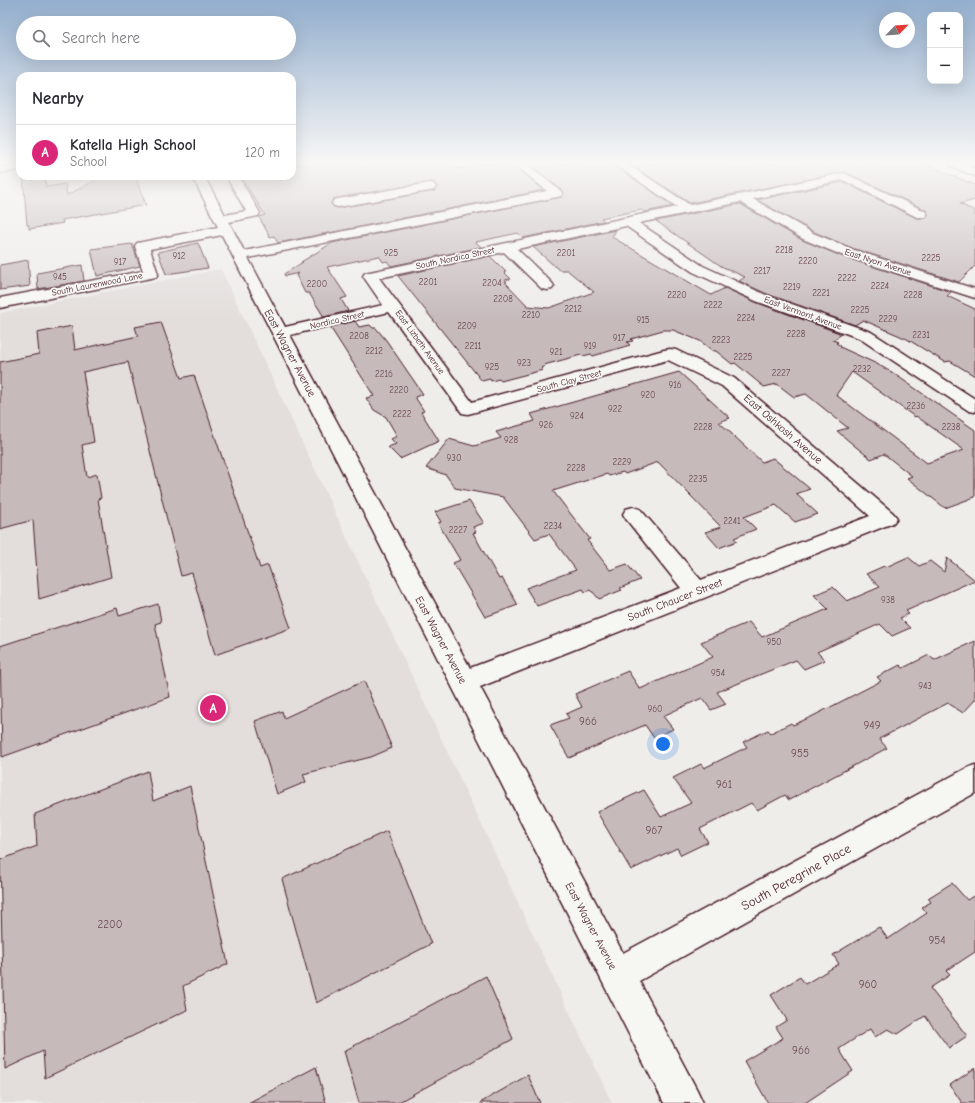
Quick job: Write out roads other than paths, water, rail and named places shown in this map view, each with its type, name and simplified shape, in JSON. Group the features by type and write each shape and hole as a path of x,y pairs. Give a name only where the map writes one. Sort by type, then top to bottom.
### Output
{"street":[{"name":"East Wagner Avenue","path":"222,215 223,225 239,256 684,1103"},
{"path":"223,225 250,215"},
{"path":"397,215 403,223"},
{"path":"239,256 443,215"},
{"name":"South Nordica Street","path":"370,276 659,215"},
{"name":"East Nyon Avenue","path":"773,215 808,236 848,253 972,290"},
{"name":"East Vermont Avenue","path":"629,222 698,269 761,298 865,335 975,406"},
{"name":"South Laurenwood Lane","path":"0,303 151,274 142,246 223,225"},
{"path":"507,247 547,286"},
{"name":"East Lizbeth Avenue","path":"370,276 468,409"},
{"name":"Nordica Street","path":"280,333 394,307"},
{"name":"South Clay Street","path":"468,409 670,354"},
{"name":"East Oshkosh Avenue","path":"670,354 728,382 886,518"},
{"path":"633,514 697,591"},
{"name":"South Chaucer Street","path":"463,682 886,518"},
{"name":"South Peregrine Place","path":"617,975 975,778"}],"place":[{"name":"Katella High School","path":"213,708"}]}
